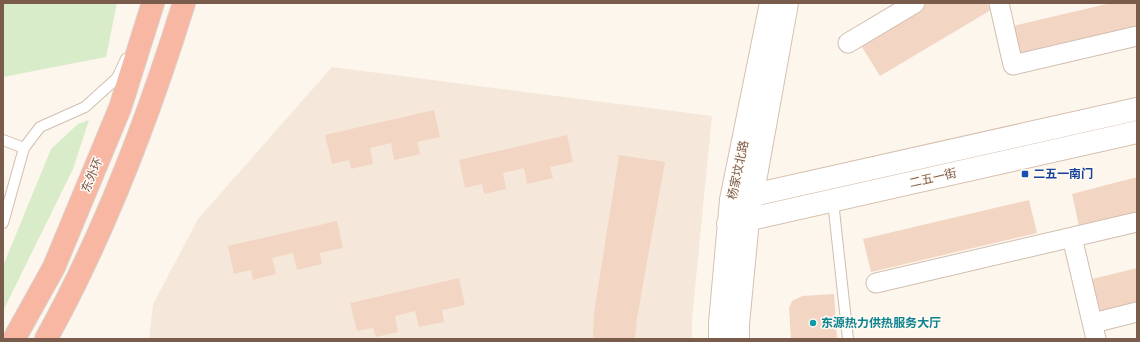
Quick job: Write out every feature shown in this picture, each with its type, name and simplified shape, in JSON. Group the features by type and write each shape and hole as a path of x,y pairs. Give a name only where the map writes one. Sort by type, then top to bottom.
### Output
{"highway":[{"name":"东外环","path":"14,339 54,267 120,108 153,3"},
{"path":"46,339 71,295 116,195 164,66 184,3"}],"street":[{"name":"杨家坟北路","path":"738,339 738,222 731,200 771,3"},
{"name":"杨家坟北路","path":"720,339 720,323 738,222 752,195 787,3"},
{"path":"848,42 915,3"},
{"path":"1000,3 1014,66 1137,36"},
{"name":"二五一街","path":"731,200 1137,109"},
{"name":"二五一街","path":"738,222 1137,132"},
{"path":"876,283 1137,222"},
{"path":"1072,237 1094,331 1137,312"}],"lane":[{"path":"3,223 24,148 40,127 85,107 116,78 153,3"},
{"path":"3,140 24,148"},
{"path":"833,201 848,339"}],"shaded area":[{"path":"332,67 712,116 692,319 692,339 149,339 153,304 198,219"}],"green space":[{"path":"3,3 117,3 106,57 3,77"},
{"path":"89,120 73,169 3,311 3,266 51,149 78,124"}],"building":[{"path":"928,3 987,3 991,10 880,76 860,44"},
{"path":"1111,3 1137,3 1137,31 1016,60 1009,27"},
{"path":"434,110 440,137 417,142 420,154 394,160 391,143 370,148 373,164 351,169 349,160 332,164 325,135"},
{"path":"567,135 573,162 550,167 553,178 527,184 524,168 503,173 506,189 484,194 482,184 465,188 459,160"},
{"path":"619,155 665,162 637,318 635,339 593,339 594,313"},
{"path":"1137,177 1137,212 1079,226 1072,194"},
{"path":"1029,200 1037,233 871,272 863,239"},
{"path":"337,221 343,248 320,253 322,264 297,270 293,253 272,258 276,274 253,280 251,270 234,274 228,246"},
{"path":"1137,268 1137,302 1097,312 1088,280"},
{"path":"459,278 465,305 442,310 444,322 419,327 415,311 395,316 398,332 376,337 373,328 357,331 350,303"},
{"name":"东源热力供热服务大厅","path":"834,294 837,339 791,339 789,308 792,301 802,296"}],"place":[{"name":"二五一南门","path":"1025,174"},
{"name":"东源热力供热服务大厅","path":"813,323"}]}
